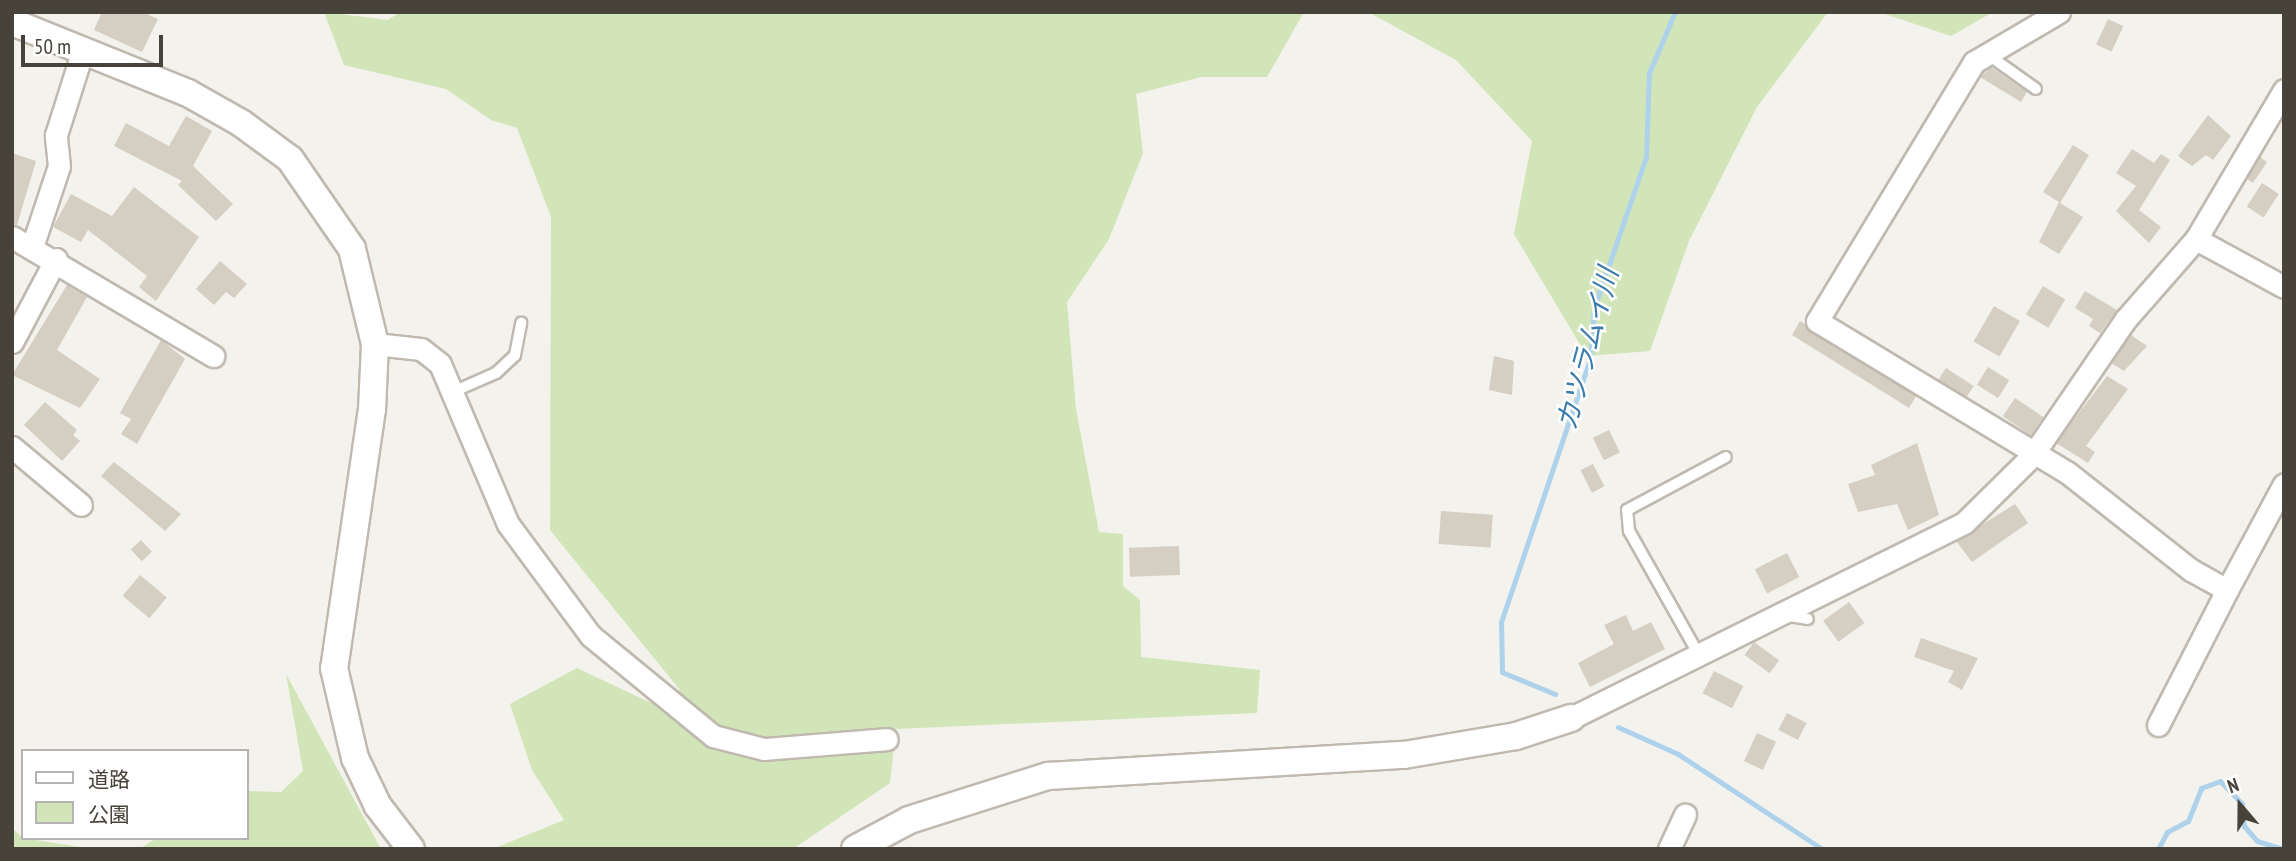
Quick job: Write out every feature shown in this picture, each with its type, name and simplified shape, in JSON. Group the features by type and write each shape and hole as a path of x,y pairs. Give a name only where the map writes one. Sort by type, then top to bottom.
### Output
{"street":[{"path":"2059,12 1974,62 1817,321 1915,376 2032,456 2068,473 2191,570 2227,590"},
{"path":"12,22 188,93 290,159 352,249 375,344 372,409 334,668 355,758 378,806 411,849"},
{"path":"32,247 59,166 56,135 83,50"},
{"path":"855,849 909,820 1048,776 1418,753 1516,736 1571,718 1964,523 2032,456 2125,320 2196,239 2284,90"},
{"path":"12,237 56,258 213,356"},
{"path":"2196,239 2284,287"},
{"path":"12,342 56,258"},
{"path":"375,344 421,349 440,364 455,391 508,524 591,636 713,736 764,749 887,739"},
{"path":"12,447 80,505"},
{"path":"2158,725 2284,484"},
{"path":"1669,849 1685,814"}],"lane":[{"path":"1987,54 2036,89"},
{"path":"455,391 496,373 515,355 521,323"},
{"path":"1699,655 1629,531 1627,510 1726,457"},
{"path":"1780,615 1808,619"}],"green space":[{"path":"324,12 388,20 400,12 1304,12 1267,77 1201,77 1136,94 1143,153 1109,239 1067,302 1076,409 1099,532 1123,534 1123,586 1140,600 1141,657 1260,670 1257,713 896,729 890,783 793,849 493,849 564,820 532,770 510,704 577,668 649,702 680,690 550,530 551,217 517,128 491,120 446,89 344,65"},
{"path":"1368,12 1828,12 1757,107 1689,241 1650,351 1587,356 1514,234 1532,141 1456,60"},
{"path":"1879,12 1993,12 1951,36"},
{"path":"286,674 381,849 139,849 154,840 248,840 248,791 281,792 303,771"},
{"path":"12,828 21,836 21,840 92,849 12,849"}],"building":[{"path":"102,12 142,12 158,19 142,52 94,30"},
{"path":"2108,19 2123,26 2112,52 2096,44"},
{"path":"1991,67 2027,92 2021,102 1980,77"},
{"path":"2208,115 2231,136 2213,160 2206,155 2192,166 2178,156"},
{"path":"186,116 212,131 193,166 233,204 216,221 178,185 182,181 114,146 126,123 169,146"},
{"path":"2073,145 2089,155 2060,203 2083,217 2059,254 2039,242 2059,202 2043,192"},
{"path":"2132,149 2154,163 2161,154 2170,160 2139,210 2161,227 2149,243 2116,211 2136,186 2116,173"},
{"path":"12,153 36,161 17,225 12,224"},
{"path":"2260,157 2267,162 2253,183 2247,179"},
{"path":"2262,183 2279,194 2264,217 2247,206"},
{"path":"134,187 199,237 156,301 139,287 147,276 88,230 81,242 53,227 71,194 112,216"},
{"path":"220,261 247,284 234,298 226,292 214,305 196,289"},
{"path":"67,285 87,297 57,350 100,379 80,408 12,375"},
{"path":"2043,286 2065,299 2048,328 2026,314"},
{"path":"2085,291 2117,310 2100,333 2089,326 2093,319 2075,308"},
{"path":"1994,306 2020,321 1999,357 1974,342"},
{"path":"1800,321 1916,396 1909,408 1792,335"},
{"path":"2131,335 2147,346 2124,371 2111,363"},
{"path":"161,340 185,359 137,444 121,434 131,419 120,413"},
{"path":"1494,356 1514,361 1512,395 1489,390"},
{"path":"1988,367 2009,380 1998,398 1977,385"},
{"path":"1946,368 1974,386 1966,398 1938,380"},
{"path":"2107,376 2128,389 2086,446 2095,452 2088,463 2056,443"},
{"path":"2015,398 2043,417 2031,435 2003,416"},
{"path":"45,402 77,430 73,435 80,441 62,461 24,425"},
{"path":"1609,430 1620,452 1604,460 1593,438"},
{"path":"1917,443 1939,515 1908,530 1897,504 1858,512 1848,484 1875,475 1871,465"},
{"path":"114,462 181,514 165,531 101,476"},
{"path":"1593,464 1604,486 1592,493 1581,470"},
{"path":"2015,504 2028,523 1972,562 1956,541"},
{"path":"1441,511 1493,515 1491,548 1439,544"},
{"path":"141,540 152,552 142,561 131,550"},
{"path":"1179,546 1180,575 1130,577 1129,548"},
{"path":"1787,553 1799,577 1767,593 1755,569"},
{"path":"140,575 167,597 149,618 123,596"},
{"path":"1849,602 1864,623 1838,642 1823,621"},
{"path":"1626,615 1633,631 1651,622 1665,649 1590,687 1578,663 1614,644 1604,625"},
{"path":"1921,638 1978,658 1962,690 1948,682 1954,671 1914,657"},
{"path":"1754,642 1779,660 1770,673 1745,655"},
{"path":"1714,671 1743,686 1732,708 1703,693"},
{"path":"1787,713 1807,723 1798,740 1778,730"},
{"path":"1757,733 1776,742 1763,770 1744,761"}],"waterway":[{"name":"カツラムイ川","path":"1555,694 1502,672 1501,622 1590,359 1594,308 1646,157 1649,73 1675,12"},
{"name":"カツラムイ川","path":"1618,727 1678,754 1822,849"},
{"name":"カツラムイ川","path":"2158,849 2167,832 2188,821 2201,788 2220,781 2242,804 2244,826 2257,841 2284,849"}]}
